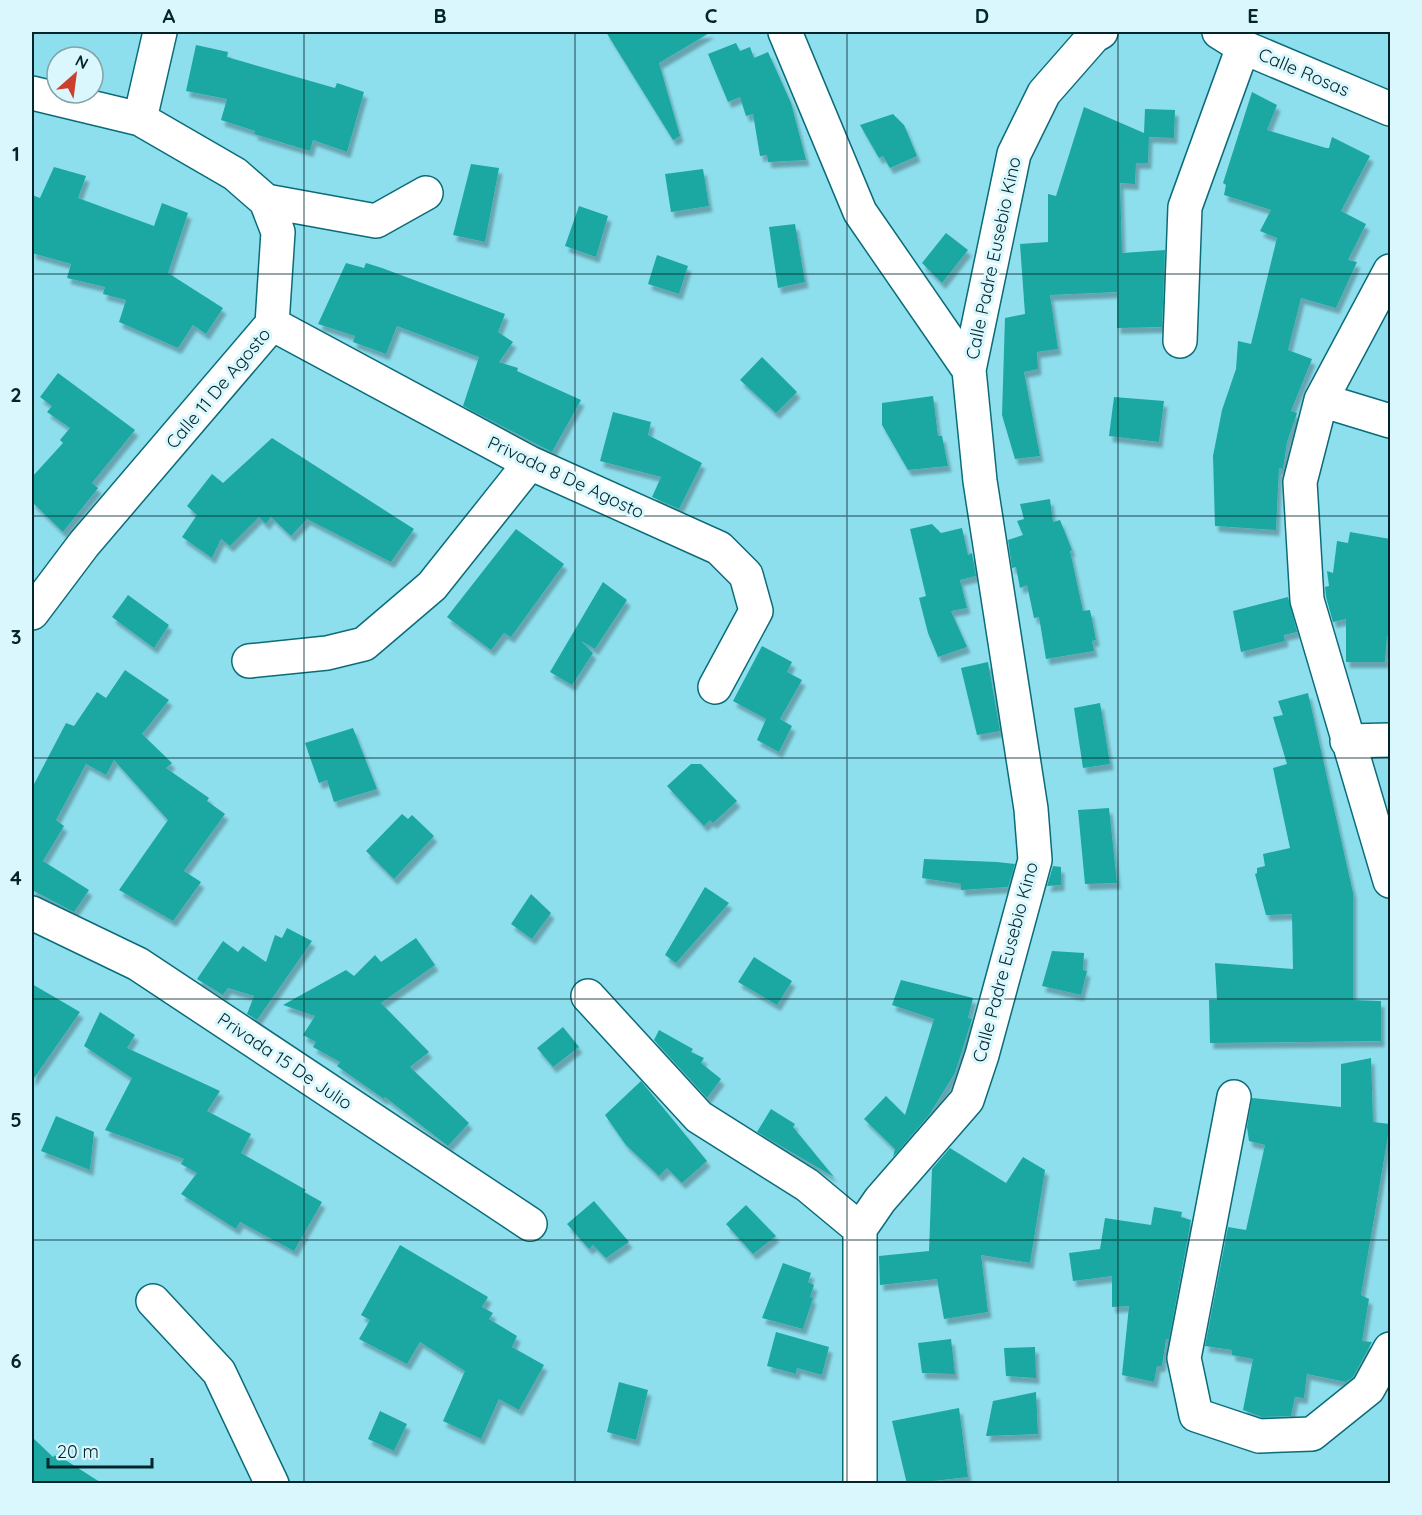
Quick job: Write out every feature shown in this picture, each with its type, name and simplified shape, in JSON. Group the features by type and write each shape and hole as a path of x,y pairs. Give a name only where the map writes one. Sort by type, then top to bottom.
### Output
{"street":[{"path":"140,119 160,32"},
{"name":"Calle Padre Eusebio Kino","path":"785,32 860,212 969,370"},
{"name":"Calle Padre Eusebio Kino","path":"860,1229 880,1200 967,1100 982,1054 1035,860 1031,809 980,481 969,370 1014,154 1044,93 1094,36 1101,32"},
{"path":"1179,340 1185,207 1231,39"},
{"name":"Calle Rosas","path":"1231,39 1390,109"},
{"name":"Calle 11 De Agosto","path":"32,93 140,119 235,174 266,201 278,232 272,324 84,544 32,613"},
{"path":"266,201 376,221 426,193"},
{"path":"1390,271 1321,400 1300,482 1307,600 1390,881"},
{"name":"Privada 8 De Agosto","path":"272,324 530,464 719,548 746,575 756,611 715,687"},
{"path":"1321,400 1390,421"},
{"path":"249,661 327,653 364,644 432,586 530,464"},
{"path":"1347,741 1390,740"},
{"name":"Privada 15 De Julio","path":"32,913 138,964 530,1224"},
{"path":"588,996 699,1117 807,1185 860,1229 860,1484"},
{"path":"1234,1097 1184,1358 1196,1414 1260,1436 1312,1434 1368,1389 1390,1349"},
{"path":"153,1301 219,1372 272,1484"}],"building":[{"path":"606,32 711,32 659,63 680,136 673,140"},
{"path":"736,43 740,51 750,47 754,58 768,52 791,103 806,160 768,162 767,155 760,156 753,114 746,116 740,97 728,102 708,54"},
{"path":"196,45 228,52 227,57 335,88 337,83 364,92 347,152 313,140 310,151 254,134 255,131 221,120 227,99 186,91"},
{"path":"1252,92 1277,105 1267,130 1326,148 1329,148 1332,137 1370,156 1341,211 1366,224 1348,260 1357,262 1336,308 1301,298 1288,350 1312,359 1291,411 1297,413 1287,442 1283,469 1279,468 1276,530 1215,526 1213,456 1222,410 1236,369 1238,341 1251,344 1277,238 1260,231 1271,210 1224,195 1226,185 1223,183"},
{"path":"1084,107 1144,133 1145,109 1175,110 1174,138 1149,137 1148,163 1136,163 1135,184 1120,183 1122,253 1165,250 1162,327 1117,328 1117,292 1050,295 1058,349 1037,352 1038,369 1024,372 1040,456 1015,459 1002,415 1005,318 1025,314 1020,244 1048,242 1048,194 1056,196"},
{"path":"893,114 904,125 917,156 890,168 883,156 879,158 860,125"},
{"path":"471,164 499,168 485,242 453,235"},
{"path":"54,167 86,176 78,198 154,226 162,203 188,213 168,273 223,308 206,334 193,325 178,348 119,322 126,300 103,294 105,287 67,278 71,264 32,253 32,195 40,198"},
{"path":"703,169 709,206 671,212 665,174"},
{"path":"579,206 608,216 596,257 565,246"},
{"path":"795,224 805,282 778,288 769,227"},
{"path":"946,233 968,250 942,283 922,263"},
{"path":"657,255 688,266 679,294 648,284"},
{"path":"346,263 364,268 366,263 382,268 505,314 498,332 513,342 499,362 518,368 517,371 581,400 552,452 463,406 479,357 397,326 386,354 353,342 355,336 318,324"},
{"path":"762,357 797,392 776,413 740,380"},
{"path":"58,373 135,430 92,483 98,488 63,532 32,502 32,477 63,443 60,440 70,428 47,412 52,406 40,397"},
{"path":"933,396 938,436 942,436 948,466 908,470 882,425 882,403"},
{"path":"1114,397 1164,401 1159,442 1109,436"},
{"path":"613,412 651,422 648,435 702,463 679,509 652,497 661,477 600,461"},
{"path":"272,438 414,529 391,562 307,519 291,536 271,517 266,524 259,517 230,546 221,539 212,558 182,537 197,515 187,506 212,474 223,483"},
{"path":"1050,499 1053,522 1060,520 1072,550 1070,551 1083,611 1090,610 1096,640 1092,641 1094,651 1046,659 1039,617 1034,618 1027,585 1020,588 1016,567 1012,568 1008,540 1023,535 1017,521 1024,519 1020,504"},
{"path":"932,524 941,533 962,528 968,555 972,553 976,576 960,580 967,608 951,611 967,647 938,657 928,633 919,598 926,596 910,529"},
{"path":"516,529 564,564 511,637 504,633 491,650 447,617"},
{"path":"1350,532 1390,539 1390,636 1387,636 1385,662 1346,662 1346,619 1333,622 1326,597 1325,587 1329,586 1327,571 1333,573 1337,541 1348,543"},
{"path":"603,582 627,600 595,649 581,641 593,653 572,685 550,672"},
{"path":"128,595 169,625 154,648 112,617"},
{"path":"1288,597 1297,632 1284,635 1285,641 1241,652 1233,611"},
{"path":"762,646 792,662 787,672 802,680 780,719 792,726 779,752 757,740 766,719 733,701"},
{"path":"988,662 1000,731 977,735 961,668"},
{"path":"125,670 169,700 142,734 172,763 166,768 209,798 207,801 225,814 184,871 201,882 173,921 119,890 168,820 114,760 106,775 86,764 56,820 64,826 43,861 89,890 74,912 32,890 32,788 66,723 74,726 97,692 106,698"},
{"path":"1308,693 1353,893 1353,1000 1381,1001 1381,1041 1210,1043 1209,1000 1217,1000 1215,963 1293,969 1292,914 1266,915 1255,874 1257,868 1265,866 1263,854 1290,848 1273,768 1287,764 1273,717 1283,715 1278,701"},
{"path":"1100,703 1110,764 1083,768 1074,708"},
{"path":"353,728 377,789 334,802 327,780 319,783 305,743"},
{"path":"691,764 701,764 737,801 713,823 710,820 704,826 667,786"},
{"path":"1109,808 1117,883 1085,884 1078,810"},
{"path":"402,814 408,819 412,815 434,836 394,879 366,851"},
{"path":"924,859 1015,864 1008,887 961,890 961,884 922,878"},
{"path":"1053,866 1061,867 1061,885 1047,886"},
{"path":"705,887 729,903 676,963 665,955"},
{"path":"531,894 551,913 532,939 511,924"},
{"path":"287,928 312,941 257,1020 247,1014 254,996 228,988 223,995 197,979 223,941 238,952 243,946 266,962 275,935 282,938"},
{"path":"416,938 435,965 381,1003 429,1052 410,1067 469,1123 448,1146 385,1097 384,1099 337,1066 340,1062 313,1047 316,1042 303,1035 315,1016 283,1005 346,970 354,976 375,955 381,962"},
{"path":"1052,951 1084,953 1083,970 1087,971 1081,995 1042,986"},
{"path":"754,957 792,981 777,1005 738,982"},
{"path":"901,980 973,998 968,1018 972,1019 955,1073 929,1115 893,1157 895,1149 864,1119 886,1096 905,1115 934,1019 892,1005"},
{"path":"32,984 80,1012 32,1081"},
{"path":"100,1012 135,1035 127,1048 220,1091 207,1111 251,1134 241,1153 306,1190 304,1192 322,1202 294,1251 240,1222 236,1229 181,1194 197,1173 181,1164 184,1159 105,1130 132,1078 84,1046"},
{"path":"563,1027 579,1047 553,1067 537,1048"},
{"path":"659,1030 693,1049 691,1052 704,1058 701,1063 721,1079 707,1098 654,1040"},
{"path":"1371,1058 1373,1122 1390,1124 1361,1295 1369,1299 1362,1341 1372,1342 1353,1377 1346,1382 1307,1374 1304,1398 1295,1397 1291,1416 1262,1417 1243,1410 1253,1359 1232,1355 1232,1350 1205,1346 1228,1227 1246,1230 1265,1145 1249,1141 1247,1127 1252,1098 1341,1107 1341,1064"},
{"path":"641,1081 707,1161 682,1183 667,1168 659,1176 626,1145 605,1115"},
{"path":"771,1109 795,1124 793,1127 834,1177 757,1132"},
{"path":"56,1116 94,1132 90,1170 41,1151"},
{"path":"950,1148 1006,1183 1023,1157 1045,1170 1030,1263 981,1255 988,1312 944,1319 937,1279 880,1285 879,1256 929,1251 932,1169"},
{"path":"594,1201 629,1242 606,1258 593,1245 589,1249 567,1224"},
{"path":"746,1205 776,1236 753,1254 726,1224"},
{"path":"1154,1207 1182,1212 1181,1217 1191,1220 1169,1339 1166,1339 1162,1366 1157,1366 1154,1382 1122,1375 1129,1306 1112,1307 1112,1276 1073,1281 1069,1253 1100,1249 1105,1218 1151,1225"},
{"path":"400,1245 488,1297 482,1307 493,1313 489,1319 517,1336 512,1347 544,1365 519,1410 499,1399 481,1439 443,1421 465,1371 420,1342 407,1364 359,1339 370,1320 361,1315"},
{"path":"783,1263 811,1273 808,1282 814,1285 810,1297 813,1298 803,1329 762,1318"},
{"path":"776,1332 829,1347 822,1375 797,1368 796,1374 767,1366"},
{"path":"951,1339 955,1374 922,1373 918,1343"},
{"path":"1035,1347 1036,1378 1006,1376 1004,1348"},
{"path":"619,1382 648,1390 636,1440 607,1432"},
{"path":"1036,1392 1038,1434 986,1436 993,1401"},
{"path":"959,1408 968,1477 907,1484 892,1421"},
{"path":"380,1411 407,1424 394,1451 368,1439"},
{"path":"32,1437 53,1457 56,1454 103,1484 32,1484"}]}
